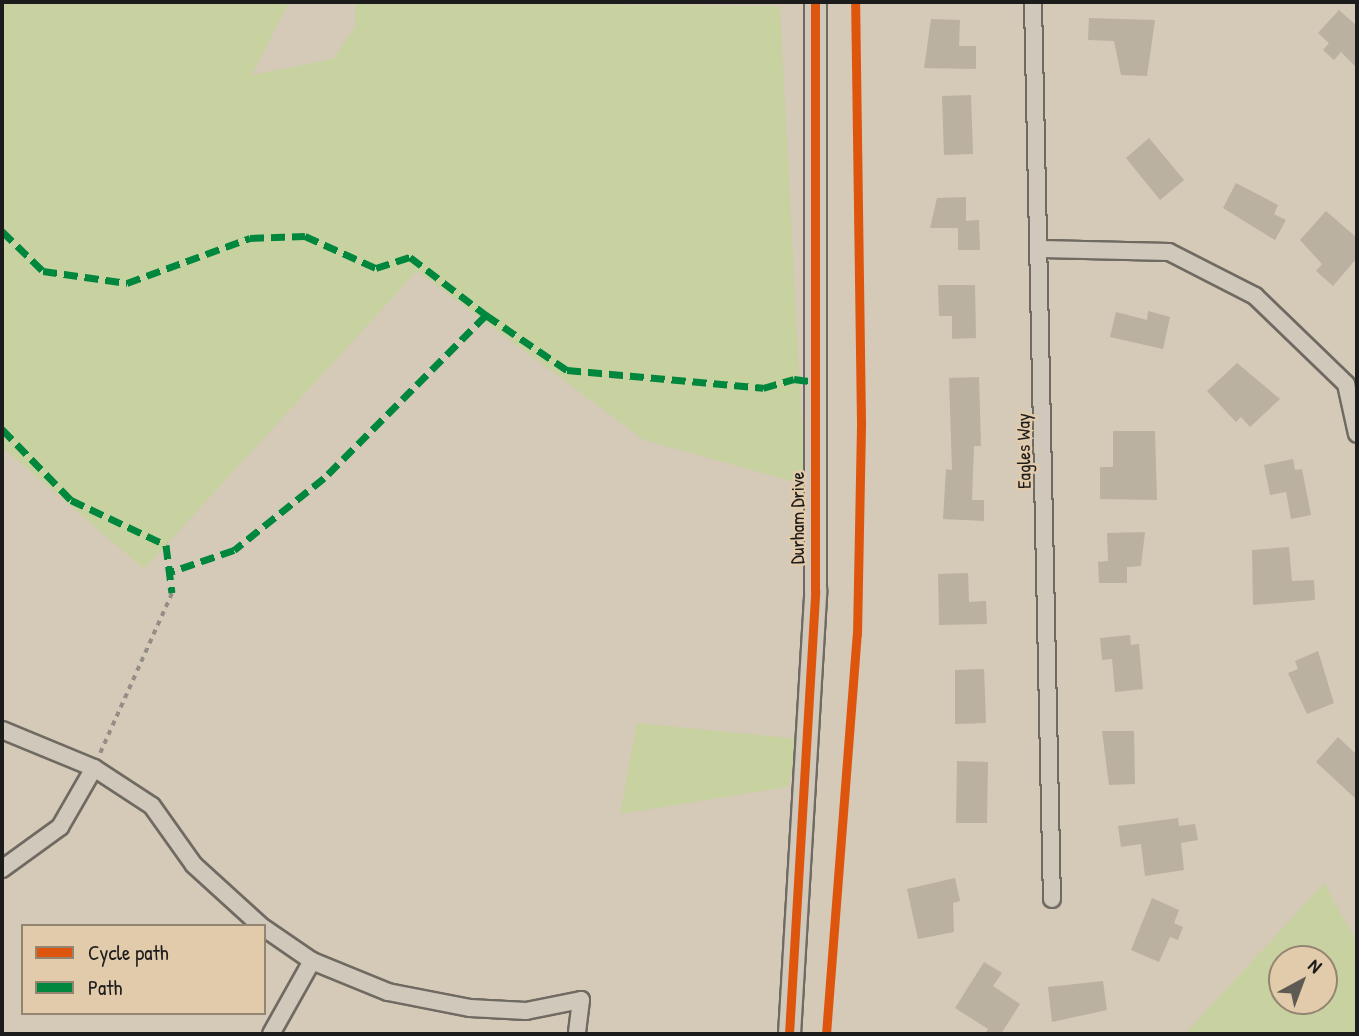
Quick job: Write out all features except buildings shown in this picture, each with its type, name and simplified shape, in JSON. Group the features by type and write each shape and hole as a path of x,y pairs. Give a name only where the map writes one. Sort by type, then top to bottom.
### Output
{"street":[{"name":"Durham Drive","path":"789,1034 815,591 816,2"},
{"name":"Eagles Way","path":"1033,2 1042,249 1052,899"},
{"path":"1042,249 1169,252 1255,296 1346,384 1357,434"},
{"path":"2,730 94,768 152,806 194,865 259,924"},
{"path":"2,869 60,827 94,768"},
{"path":"266,930 312,961 388,992 470,1009 526,1011 581,1000 578,1034"},
{"path":"271,1034 312,961"}],"path":[{"path":"94,768 172,593"}],"green space":[{"path":"2,2 289,2 252,75 333,59 355,27 355,2 780,6 805,485 644,440 417,271 144,569 2,447"},
{"path":"637,723 800,739 788,787 620,814"},
{"path":"1324,883 1354,937 1357,1034 1185,1034"}],"marked path":[{"path":"2,231 43,271 127,283 250,238 305,236 376,268 410,257 486,315 324,478 234,550 170,572"},
{"path":"486,315 567,370 763,388 794,379 816,382"},
{"path":"2,429 71,500 166,545 172,593"}],"cycle path":[{"path":"789,1034 815,591 815,2"},
{"path":"826,1034 857,634 861,422 855,2"}]}
